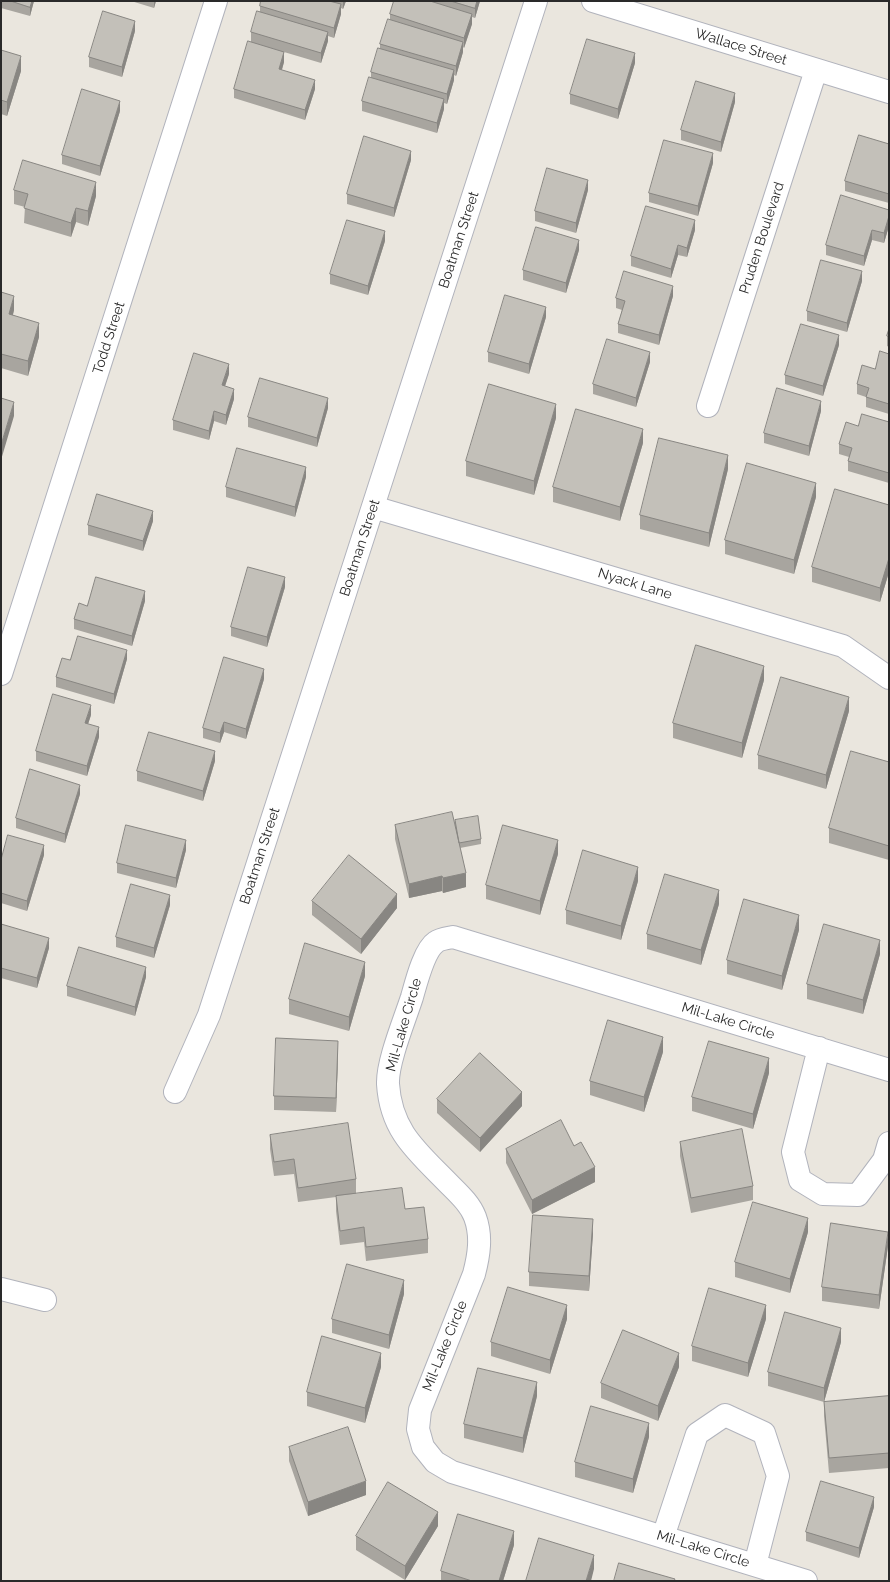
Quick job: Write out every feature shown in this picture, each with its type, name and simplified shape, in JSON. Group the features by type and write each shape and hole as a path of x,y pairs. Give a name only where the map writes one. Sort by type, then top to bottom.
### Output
{"street":[{"name":"Todd Street","path":"1,674 216,1"},
{"name":"Boatman Street","path":"175,1092 209,1015 536,1"},
{"name":"Wallace Street","path":"593,1 889,92"},
{"name":"Pruden Boulevard","path":"708,406 816,70"},
{"name":"Nyack Lane","path":"373,507 843,646 889,678"},
{"name":"Mil-Lake Circle","path":"806,1581 452,1472 434,1462 423,1447 418,1429 420,1410 474,1274 479,1255 479,1236 475,1218 466,1200 416,1150 404,1136 394,1118 388,1083 391,1063 424,958 436,942 453,937 889,1070"},
{"path":"819,1048 793,1152 800,1180 823,1194 858,1195 884,1160 889,1144"},
{"path":"1,1289 46,1300"},
{"path":"663,1536 697,1434 725,1415 764,1433 778,1476 755,1565"}],"building":[{"path":"11,1 32,1 30,7"},
{"path":"261,1 329,1 341,4 334,28 260,6"},
{"path":"394,1 430,1 472,14 464,38 390,14"},
{"path":"451,1 477,1 475,8"},
{"path":"103,11 135,21 122,67 89,57"},
{"path":"257,11 328,32 321,53 251,32"},
{"path":"388,19 463,42 456,66 380,44"},
{"path":"587,39 635,53 618,109 570,94"},
{"path":"248,41 284,52 279,69 315,80 305,110 234,89"},
{"path":"378,48 454,70 447,94 371,72"},
{"path":"1,50 21,56 7,102 1,100"},
{"path":"369,77 444,99 437,123 362,101"},
{"path":"696,81 735,93 721,142 681,130"},
{"path":"82,89 120,101 100,166 62,155"},
{"path":"859,135 889,144 889,194 845,181"},
{"path":"364,136 411,151 394,208 347,194"},
{"path":"664,140 713,153 698,206 649,193"},
{"path":"23,160 96,182 88,211 76,208 71,223 24,208 28,194 14,190"},
{"path":"547,168 588,180 576,223 535,211"},
{"path":"841,195 889,210 889,216 884,233 872,230 864,256 826,245"},
{"path":"646,206 695,220 687,248 678,245 671,269 631,256"},
{"path":"347,220 385,231 368,286 330,274"},
{"path":"536,227 579,240 566,283 523,270"},
{"path":"821,260 862,271 847,323 807,311"},
{"path":"624,271 673,286 659,335 618,324 625,301 616,298"},
{"path":"1,292 14,296 9,314 39,323 28,361 1,354"},
{"path":"505,295 546,307 529,364 488,352"},
{"path":"801,324 839,335 823,386 785,375"},
{"path":"607,339 650,352 636,398 593,384"},
{"path":"880,351 889,354 889,404 866,397 869,388 857,384 862,365 875,369"},
{"path":"194,353 229,364 222,385 234,389 226,415 214,411 209,431 173,420"},
{"path":"260,378 328,398 317,438 248,417"},
{"path":"489,384 556,404 534,481 466,461"},
{"path":"777,388 821,401 809,446 764,433"},
{"path":"1,398 14,402 1,445"},
{"path":"576,409 643,429 620,507 553,487"},
{"path":"862,414 889,422 889,473 848,461 852,448 839,444 846,422 858,426"},
{"path":"659,438 728,455 709,533 640,515"},
{"path":"237,448 306,467 295,507 226,487"},
{"path":"747,463 816,483 794,560 725,540"},
{"path":"835,489 889,505 889,558 880,588 812,567"},
{"path":"97,494 153,511 143,541 88,525"},
{"path":"248,567 285,577 267,637 231,627"},
{"path":"96,577 145,591 132,636 74,619 79,603 87,606"},
{"path":"78,636 127,650 114,694 56,677 62,658 70,660"},
{"path":"696,645 764,666 742,743 673,723"},
{"path":"224,657 264,669 246,729 224,722 220,733 203,728"},
{"path":"781,677 849,697 826,775 758,755"},
{"path":"53,694 91,705 85,723 99,727 87,766 36,751"},
{"path":"149,732 215,751 203,791 137,771"},
{"path":"851,751 889,762 889,846 829,828"},
{"path":"30,769 80,785 65,834 16,818"},
{"path":"452,812 466,873 443,878 442,876 409,884 395,825"},
{"path":"478,816 481,839 459,843 455,820"},
{"path":"126,825 186,840 176,878 117,863"},
{"path":"503,825 558,840 540,901 486,885"},
{"path":"8,835 44,845 27,901 1,893 1,860"},
{"path":"583,850 638,867 621,926 566,910"},
{"path":"349,855 397,894 361,939 312,901"},
{"path":"665,874 719,890 701,950 647,934"},
{"path":"131,884 170,895 154,948 116,937"},
{"path":"744,899 799,915 782,976 727,960"},
{"path":"1,924 49,938 37,978 1,968"},
{"path":"824,924 880,940 863,1000 807,984"},
{"path":"305,943 365,962 349,1017 289,999"},
{"path":"79,947 146,967 135,1007 67,986"},
{"path":"608,1020 663,1037 644,1097 590,1081"},
{"path":"276,1038 338,1041 336,1098 274,1096"},
{"path":"709,1041 769,1058 753,1114 692,1097"},
{"path":"480,1053 522,1092 480,1138 437,1099"},
{"path":"561,1120 574,1146 581,1142 595,1167 532,1200 506,1149"},
{"path":"348,1123 356,1179 298,1188 294,1159 274,1162 270,1135"},
{"path":"742,1129 753,1186 691,1198 680,1142"},
{"path":"402,1188 405,1209 424,1207 428,1239 366,1247 364,1227 340,1231 336,1196"},
{"path":"753,1202 808,1218 790,1279 735,1262"},
{"path":"533,1215 593,1219 589,1276 529,1272"},
{"path":"831,1223 888,1232 879,1295 822,1287"},
{"path":"347,1264 404,1280 389,1335 332,1319"},
{"path":"508,1287 567,1305 550,1360 491,1342"},
{"path":"709,1288 766,1305 748,1363 692,1346"},
{"path":"785,1312 841,1328 824,1388 768,1372"},
{"path":"623,1330 679,1353 658,1406 601,1383"},
{"path":"322,1336 381,1353 365,1408 307,1392"},
{"path":"478,1368 537,1382 523,1438 464,1424"},
{"path":"889,1396 889,1453 829,1458 824,1402"},
{"path":"591,1406 649,1423 633,1479 575,1462"},
{"path":"348,1427 366,1481 308,1502 289,1447"},
{"path":"821,1481 874,1497 859,1548 806,1532"},
{"path":"388,1482 438,1512 405,1566 356,1536"},
{"path":"458,1514 514,1531 499,1581 472,1581 441,1571"},
{"path":"539,1538 594,1555 586,1581 526,1581"},
{"path":"619,1563 675,1579 674,1581 614,1581"}]}
